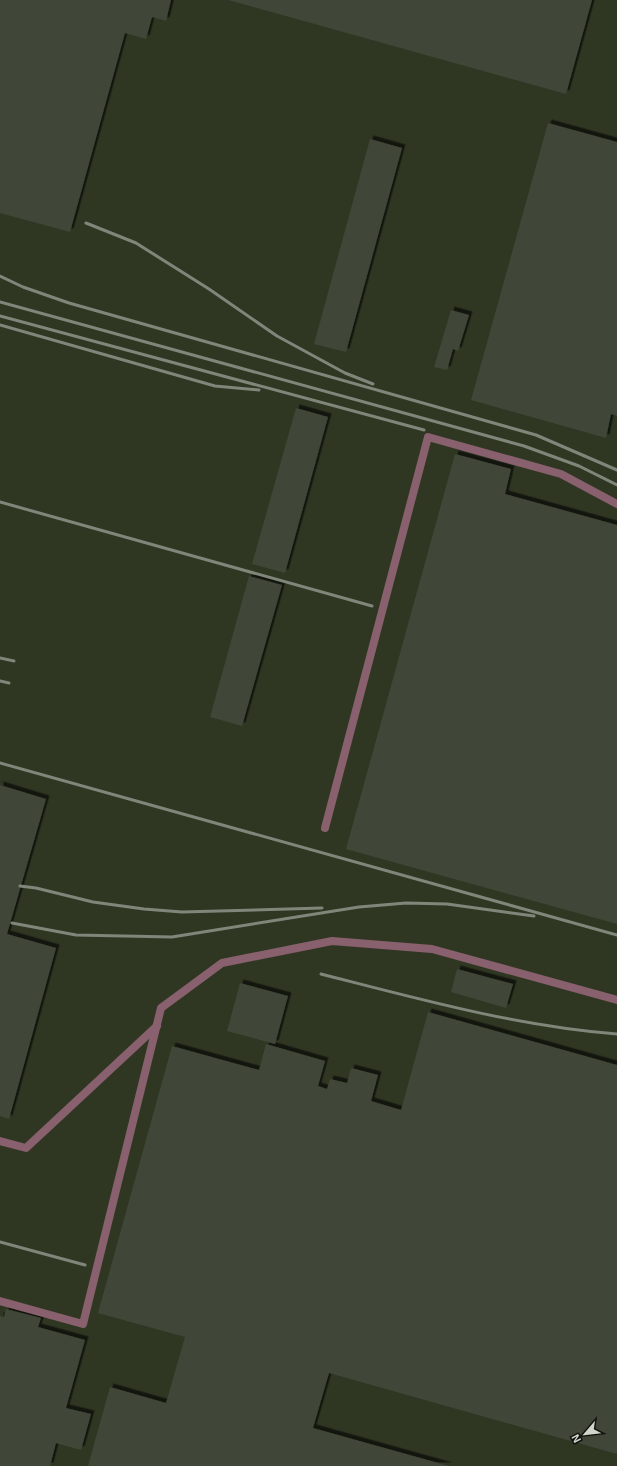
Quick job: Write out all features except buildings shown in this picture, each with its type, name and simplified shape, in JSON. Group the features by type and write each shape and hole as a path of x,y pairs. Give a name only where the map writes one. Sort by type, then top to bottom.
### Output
{"lane":[{"path":"325,828 428,437 561,474 617,504"},
{"path":"0,1301 83,1324 161,1008 222,963 332,941 432,950 617,1000"},
{"path":"0,1141 26,1148 157,1026"}],"shaded area":[{"path":"0,0 617,0 617,1466 0,1466"}],"railway":[{"path":"86,223 136,243 209,289 277,336 345,373 373,384"},
{"path":"0,276 23,287 69,303 536,435 617,470"},
{"path":"0,302 524,446 579,466 617,485"},
{"path":"0,316 424,430"},
{"path":"0,325 215,386 259,390"},
{"path":"0,502 372,606"},
{"path":"0,658 14,661"},
{"path":"0,681 9,683"},
{"path":"0,763 617,935"},
{"path":"20,886 36,888 93,902 144,909 182,912 322,908"},
{"path":"12,923 76,935 172,937 359,907 406,903 447,904 534,916"},
{"path":"321,974 431,1002 505,1018 542,1025 617,1034"},
{"path":"0,1242 85,1265"}]}
